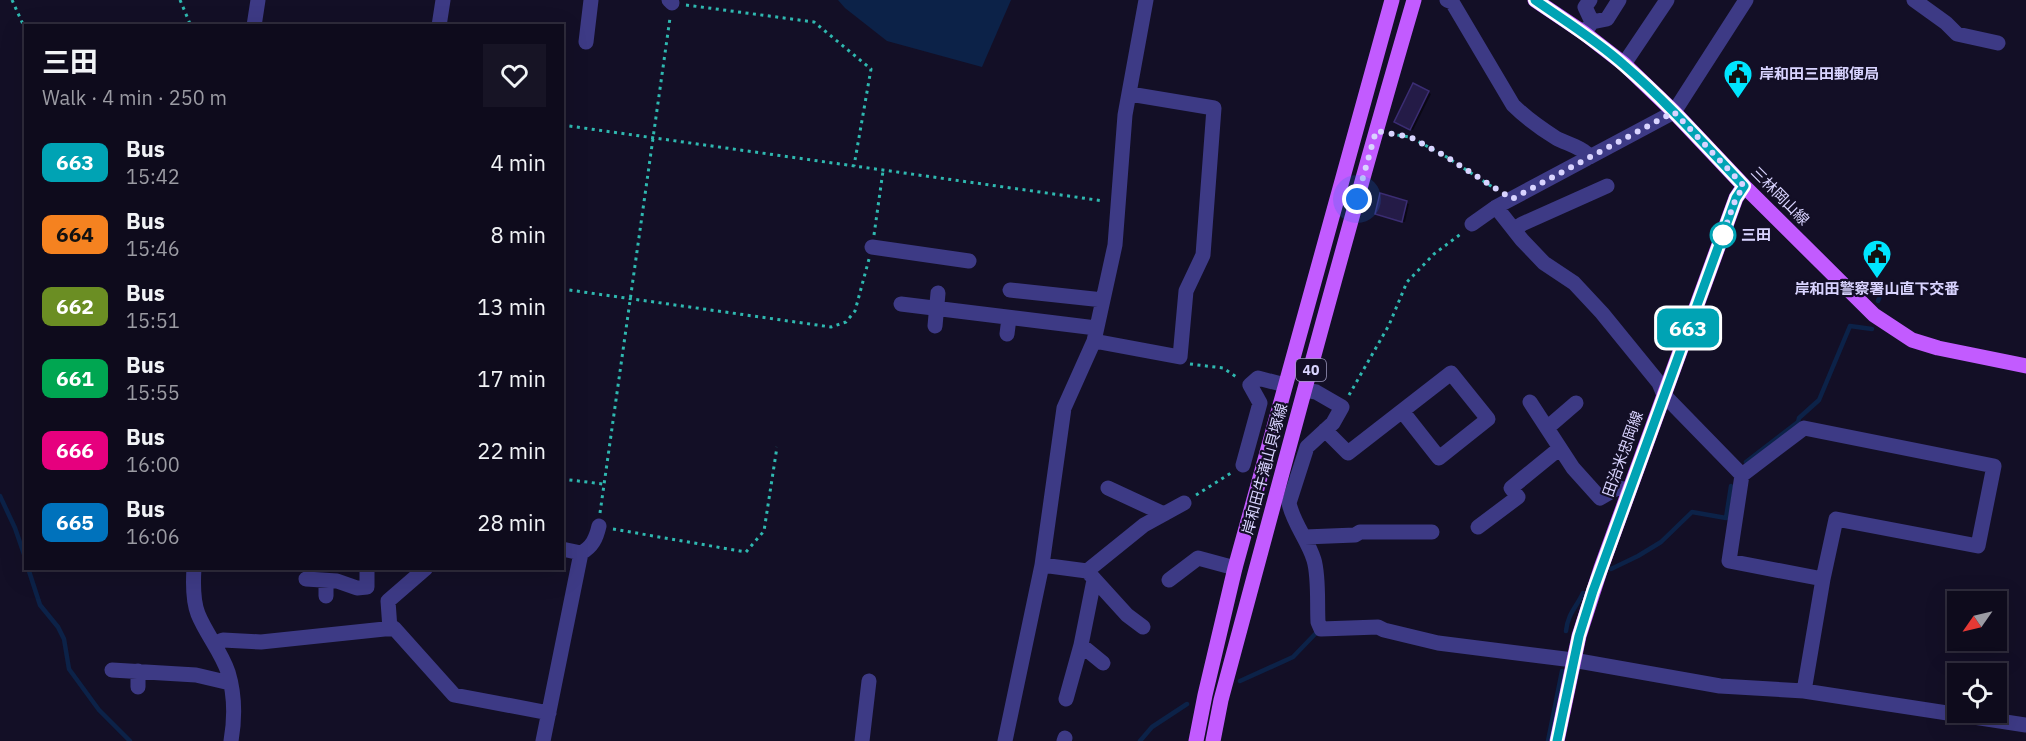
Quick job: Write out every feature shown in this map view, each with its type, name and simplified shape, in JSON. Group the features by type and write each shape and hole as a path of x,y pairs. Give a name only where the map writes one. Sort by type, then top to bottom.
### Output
{"main road":[{"name":"岸和田牛滝山貝塚線","path":"1196,741 1234,568 1392,0"},
{"name":"岸和田牛滝山貝塚線","path":"1213,741 1221,700 1305,390 1414,0"},
{"name":"三林岡山線","path":"1534,0 1588,28 1874,315 1912,340 1938,348 2026,366"},
{"name":"田治米忠岡線","path":"1557,741 1573,660 1593,591 1736,198 1744,186"}],"street":[{"path":"254,24 258,0"},
{"path":"439,24 443,0"},
{"path":"586,42 591,0"},
{"path":"1005,741 1042,565 1064,408 1095,334 1115,245 1125,115 1146,0"},
{"path":"1447,0 1452,2 1513,105 1526,118 1557,138 1586,152 1590,157"},
{"path":"1590,0 1585,7 1588,28 1606,19 1619,0"},
{"path":"1624,64 1667,0"},
{"path":"1472,224 1496,207 1674,112 1746,0"},
{"path":"1914,0 1946,23 1957,34 1998,43"},
{"path":"901,304 1009,318 1095,334 1180,357 1186,291 1203,255 1214,108 1130,94"},
{"path":"1514,230 1522,224 1578,207 1607,186"},
{"path":"1496,207 1544,263 1574,283 1602,313 1659,383 1664,394 1742,475"},
{"path":"872,246 947,264 969,261"},
{"path":"1010,290 1103,300"},
{"path":"935,326 938,293"},
{"path":"1007,334 1009,318"},
{"path":"1325,430 1348,453 1402,411 1451,373 1488,419 1439,458 1402,411"},
{"path":"1243,465 1260,404 1250,385 1258,378 1285,385"},
{"path":"1305,390 1316,392 1342,407 1332,423 1307,447 1289,503 1315,562 1318,622 1321,629 1378,627 1438,643 1573,660 1720,686 1804,691 2026,725"},
{"path":"1530,402 1573,468 1600,498 1617,488 1629,490"},
{"path":"1547,428 1576,403"},
{"path":"1804,691 1823,579 1836,519 1978,546 1994,466 1804,428 1742,475 1729,561 1823,579"},
{"path":"1478,527 1518,497 1511,488 1560,448"},
{"path":"1108,488 1164,514"},
{"path":"1066,699 1081,645 1090,576 1144,525 1184,503"},
{"path":"564,549 581,553 590,548 599,526"},
{"path":"1305,537 1355,535 1360,532 1432,532"},
{"path":"543,741 581,553"},
{"path":"1169,580 1198,558 1234,568"},
{"path":"1042,565 1090,576 1127,615 1143,627"},
{"path":"194,570 193,584 198,614 215,643 230,683 234,706 231,741"},
{"path":"306,579 326,588 337,581 357,588 367,587 367,570"},
{"path":"390,628 388,601 424,570"},
{"path":"215,643 223,640 261,642 394,628 454,695 549,713"},
{"path":"1081,645 1103,663"},
{"path":"112,670 196,675 230,683"},
{"path":"138,671 138,687"},
{"path":"862,741 869,681"}],"path":[{"path":"12,0 24,27"},
{"path":"180,0 190,24"},
{"path":"777,447 764,531 746,552 599,526 603,484 654,137 670,1 814,22 871,69 854,166"},
{"path":"564,125 1104,201 1118,206"},
{"path":"1376,131 1410,137 1445,156 1512,199"},
{"path":"564,289 831,327 846,322 855,311 872,246 883,171"},
{"path":"1342,407 1389,325 1407,282 1434,254 1472,224"},
{"path":"1180,357 1188,363 1223,368 1250,385"},
{"path":"1184,503 1243,465"},
{"path":"564,479 603,484"}],"water":[{"path":"838,0 1011,0 982,67 887,41"}],"building":[{"path":"1413,83 1429,91 1410,130 1394,122"},
{"path":"1380,193 1407,201 1402,222 1375,214"}],"waterway":[{"path":"1878,301 1881,293"},
{"path":"1746,462 1798,422 1799,418 1819,400 1850,326 1872,329"},
{"path":"1611,569 1661,542 1692,512 1726,518 1731,486"},
{"path":"0,496 24,554"},
{"path":"29,570 40,605 58,627 64,639 69,669 99,710 130,741"},
{"path":"1566,631 1570,615 1583,593"},
{"path":"1240,681 1293,657 1317,632"},
{"path":"1548,741 1562,671"},
{"path":"1140,741 1152,727 1187,704"}],"bus line":[{"name":"663","path":"1535,0 1584,33 1624,64 1674,112 1744,186 1736,198 1601,568 1579,636 1557,741"}],"place":[{"name":"岸和田三田郵便局","path":"1738,100"},
{"name":"三田","path":"1723,235"},
{"name":"岸和田警察署山直下交番","path":"1877,280"}],"route":[{"path":"1357,199 1376,131 1410,137 1445,156 1512,199 1674,112 1744,186 1736,198 1722,237 1723,235"}]}
